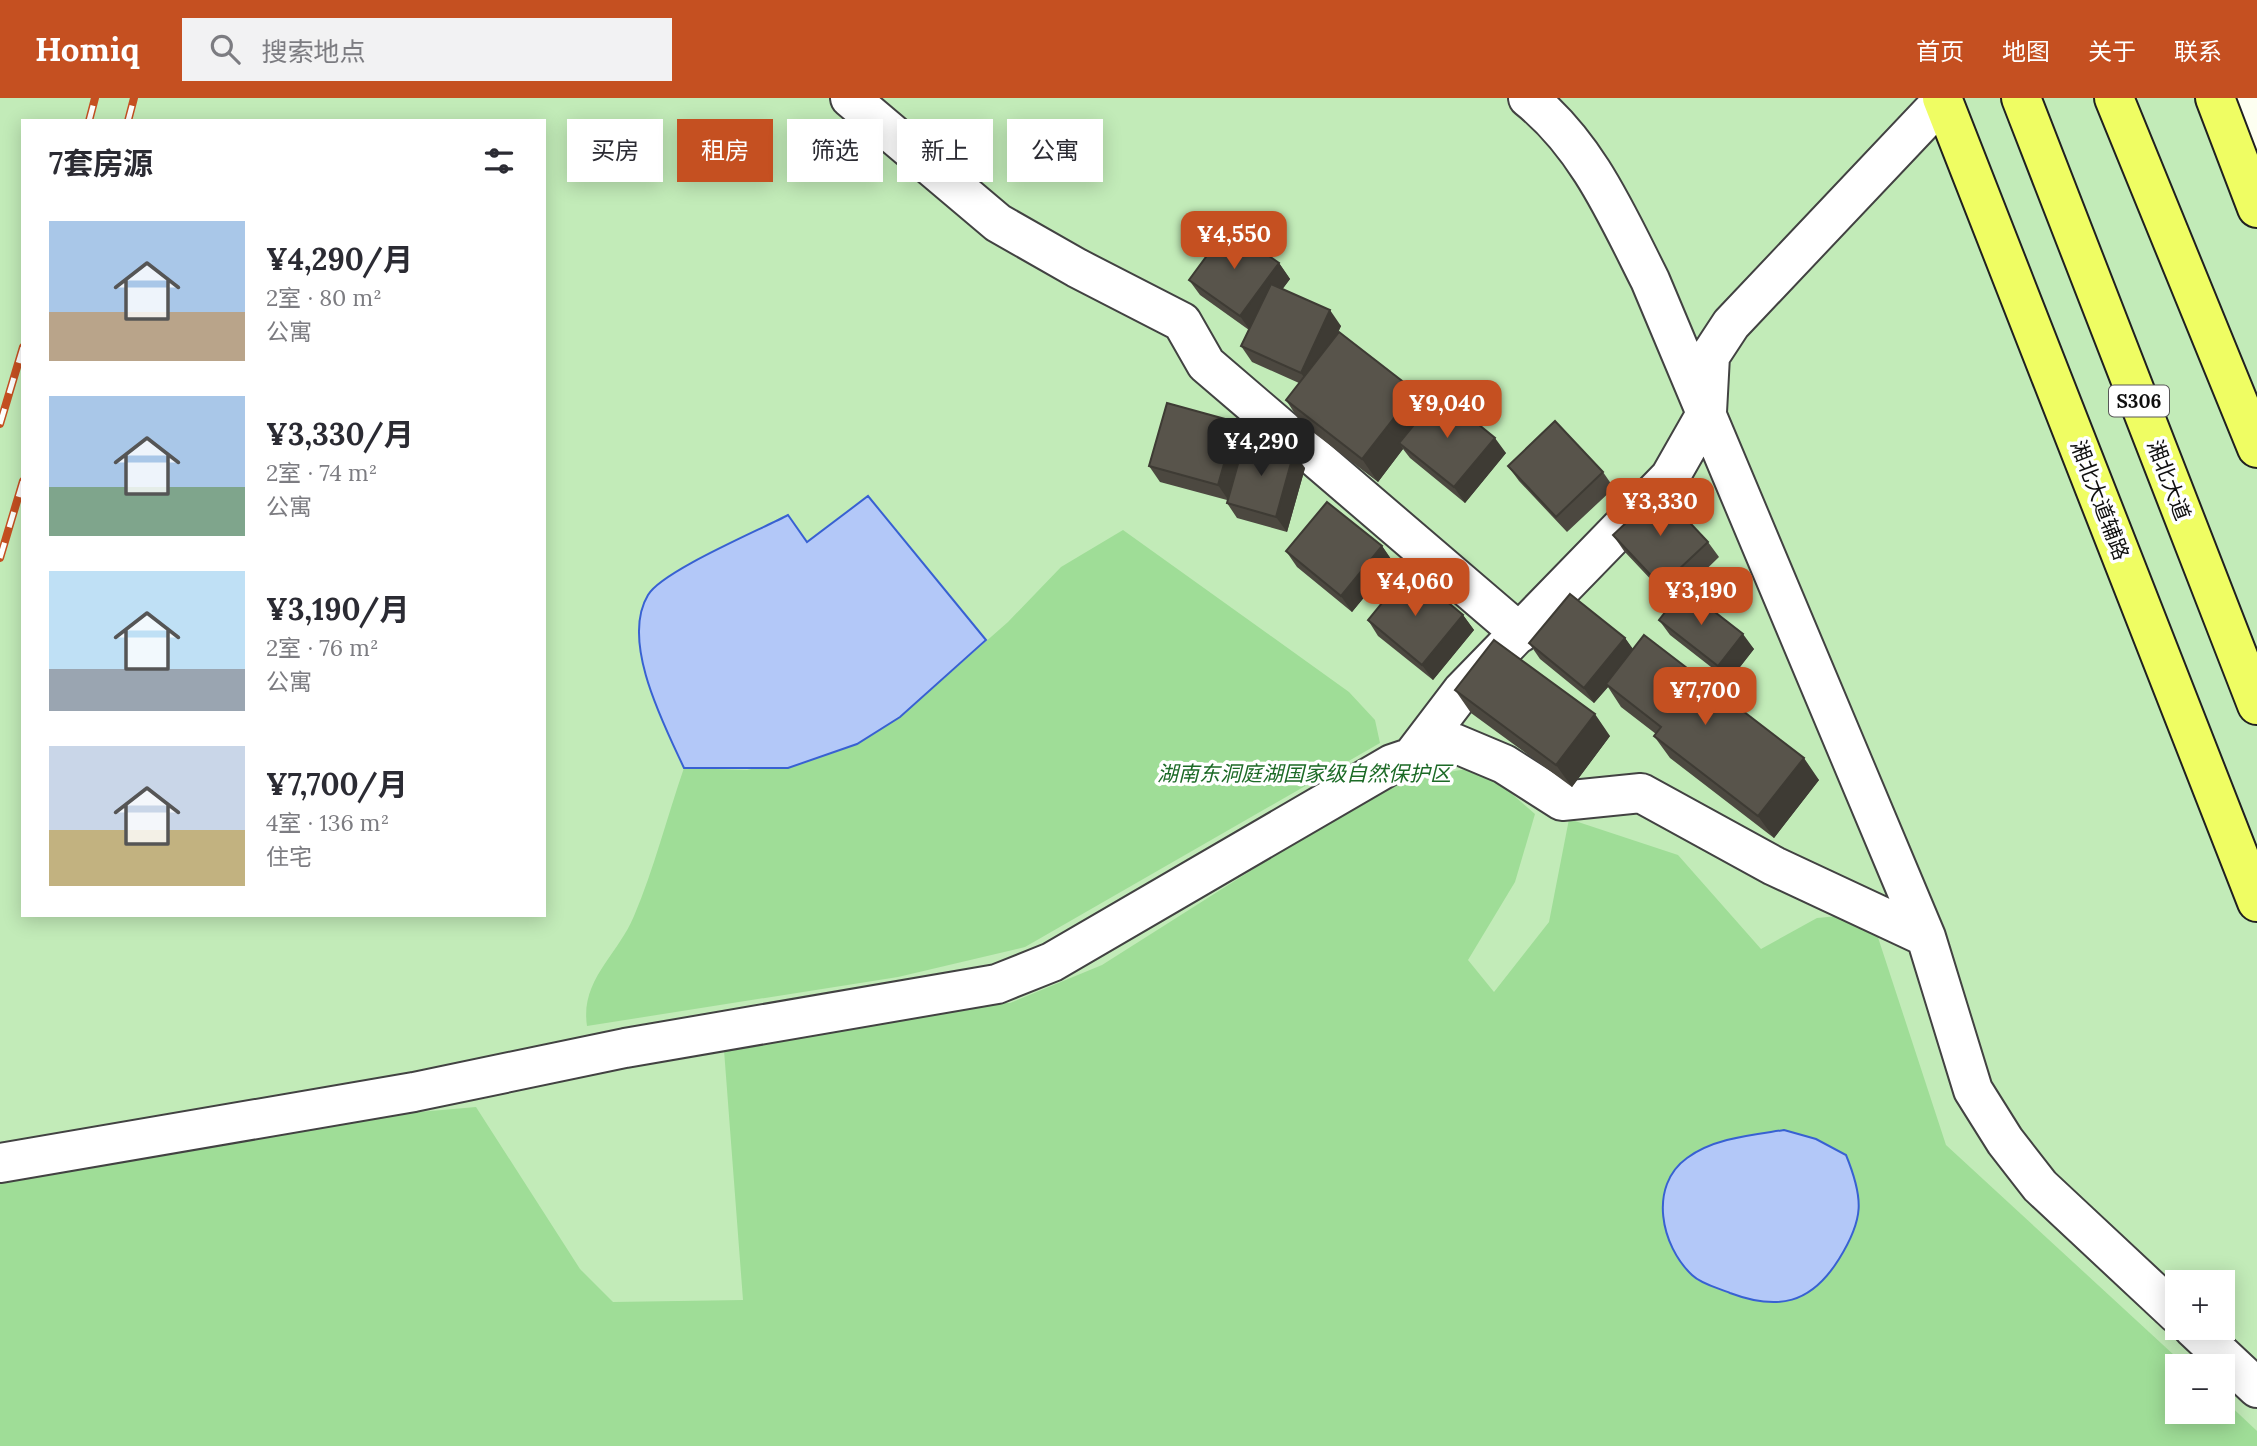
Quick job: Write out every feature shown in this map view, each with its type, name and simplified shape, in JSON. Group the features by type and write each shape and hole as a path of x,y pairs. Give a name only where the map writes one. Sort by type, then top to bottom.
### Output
{"main road":[{"name":"湘北大道","path":"2021,98 2257,705"},
{"path":"2114,98 2257,448"},
{"path":"2215,98 2257,208"},
{"name":"湘北大道辅路","path":"1943,99 2257,902"}],"street":[{"path":"850,98 998,223 1077,268 1182,322 1206,364 1520,633"},
{"path":"1528,98 1545,111 1597,174 1650,280 1926,937 1973,1090 2006,1141 2040,1186 2165,1303"},
{"path":"1411,758 1462,691 1670,477 1707,412 1710,356 1731,324 1943,99"},
{"path":"0,1163 401,1094 625,1048 997,984 1052,962 1392,764 1454,743 1504,764 1562,801 1641,793 1773,866 1926,937"},
{"path":"2206,1340 2257,1388"}],"green space":[{"name":"湖南东洞庭湖国家级自然保护区","path":"0,98 2198,98 2257,220 2257,1446 0,1446"},
{"path":"1123,530 1349,692 1375,720 1380,743 1025,947 898,977 587,1026 589,995 634,916 684,768 747,770 857,744 900,717 1008,622 1061,567"},
{"path":"1481,767 1535,814 1515,882 1468,960 1494,992 1549,922 1569,819 1678,855 1761,949 1817,918 1870,913 1946,1145 2173,1354 2165,1354 2165,1424 2235,1424 2235,1410 2257,1431 2257,1446 0,1446 0,1159 65,1143 476,1107 580,1269 613,1302 743,1300 724,1050 811,1007 1010,1003 1102,965 1394,780"}],"water":[{"path":"868,496 986,640 900,717 857,744 788,768 684,768 656,706 642,659 639,635 641,614 648,595 657,585 691,563 788,515 807,542"},
{"path":"1784,1130 1816,1139 1846,1155 1856,1184 1859,1208 1847,1245 1817,1286 1792,1300 1763,1302 1715,1287 1692,1275 1681,1263 1667,1233 1663,1200 1667,1184 1675,1170 1698,1151 1734,1138"}],"building":[{"path":"1228,227 1279,263 1240,316 1189,280"},
{"path":"1271,284 1330,310 1301,373 1241,346"},
{"path":"1339,332 1415,391 1362,459 1286,400"},
{"path":"1440,393 1495,438 1454,487 1399,443"},
{"path":"1167,403 1236,422 1218,485 1149,466"},
{"path":"1555,421 1603,472 1556,517 1508,466"},
{"path":"1245,439 1294,452 1276,517 1227,503"},
{"path":"1660,491 1708,542 1661,586 1613,535"},
{"path":"1327,502 1382,546 1341,596 1286,551"},
{"path":"1409,570 1463,615 1422,665 1368,620"},
{"path":"1684,588 1743,634 1718,666 1659,620"},
{"path":"1570,594 1625,638 1584,688 1529,643"},
{"path":"1644,635 1804,758 1758,816 1654,736 1661,727 1606,684"},
{"path":"1494,640 1595,714 1556,765 1455,690"}],"railway":[{"path":"90,119 95,98"},
{"path":"129,119 134,98"},
{"path":"0,424 21,354"},
{"path":"0,558 21,488"}]}
